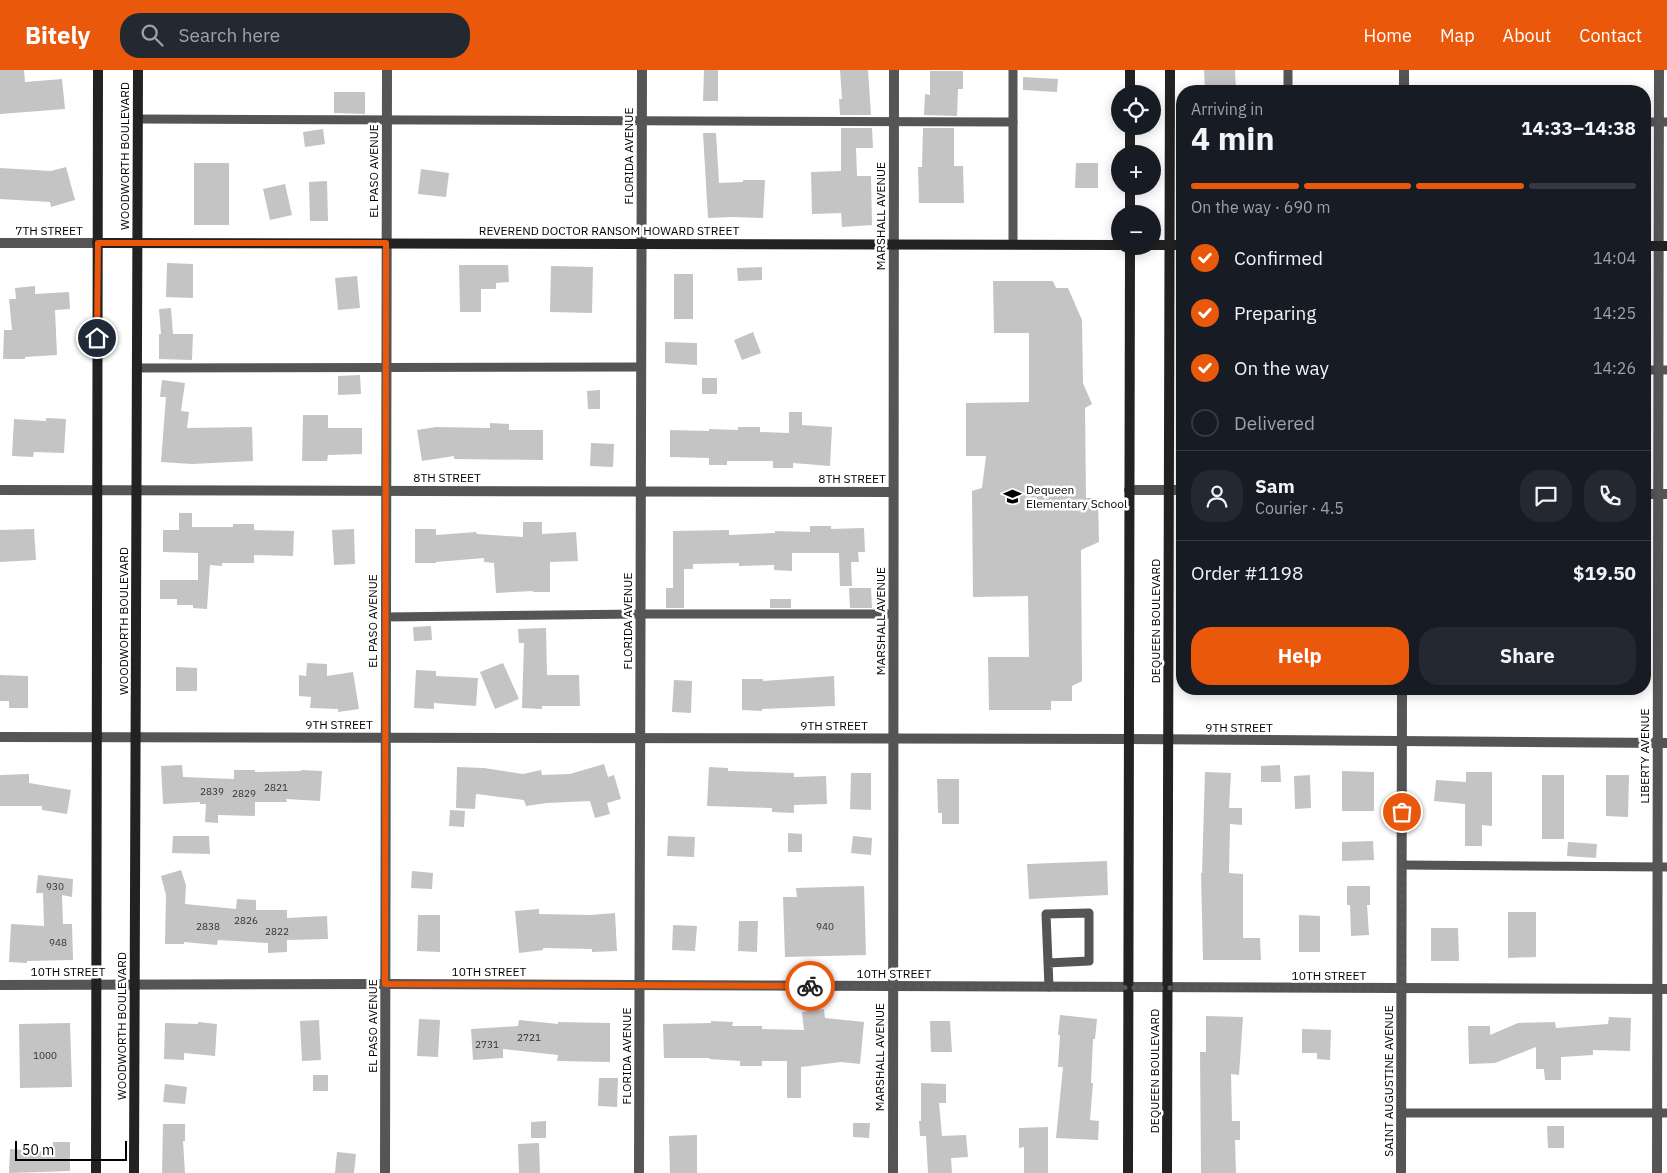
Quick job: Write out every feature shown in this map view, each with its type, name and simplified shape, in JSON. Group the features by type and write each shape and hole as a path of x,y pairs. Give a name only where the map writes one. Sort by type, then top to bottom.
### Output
{"street":[{"name":"WOODWORTH BOULEVARD","path":"96,1173 98,70"},
{"name":"WOODWORTH BOULEVARD","path":"134,1173 138,70"},
{"name":"EL PASO AVENUE","path":"385,1173 387,70"},
{"name":"FLORIDA AVENUE","path":"639,1173 642,70"},
{"name":"MARSHALL AVENUE","path":"893,1173 894,70"},
{"path":"1130,70 1130,85"},
{"name":"DEQUEEN BOULEVARD","path":"1167,1173 1170,70"},
{"path":"1404,70 1404,85"},
{"name":"LIBERTY AVENUE","path":"1656,1173 1662,1113 1663,122 1659,70"},
{"name":"7TH STREET","path":"0,243 98,243"},
{"name":"REVEREND DOCTOR RANSOM HOWARD STREET","path":"98,243 1111,245"},
{"path":"1161,245 1176,245"},
{"path":"1128,1173 1130,255"},
{"name":"8TH STREET","path":"0,490 893,492"},
{"path":"1129,490 1176,490"},
{"name":"SAINT AUGUSTINE AVENUE","path":"1401,1173 1402,695"},
{"name":"9TH STREET","path":"0,737 1129,739 1662,743"},
{"name":"10TH STREET","path":"0,985 385,984 1662,989"}],"lane":[{"path":"1013,70 1013,244"},
{"path":"1288,70 1288,85"},
{"path":"138,119 1012,122"},
{"path":"137,368 641,367"},
{"path":"386,617 893,614"},
{"path":"1402,865 1662,867"},
{"path":"1048,963 1089,961 1089,913 1046,914 1048,963 1049,987"},
{"path":"1402,1113 1662,1113"}],"building":[{"path":"0,70 24,70 25,82 62,79 65,109 0,114"},
{"path":"704,70 718,70 718,101 703,101"},
{"path":"840,70 868,70 871,115 840,115 839,99 842,99"},
{"path":"1204,70 1235,70 1236,85 1205,85"},
{"path":"930,71 963,71 963,89 958,89 957,116 924,115 925,94 930,95"},
{"path":"1023,77 1058,79 1057,92 1023,90"},
{"path":"334,92 365,92 365,114 334,113"},
{"path":"841,128 872,128 873,148 856,148 857,176 871,176 872,225 842,227 841,213 812,214 811,172 841,171"},
{"path":"923,128 954,128 954,166 963,166 964,203 919,203 918,167 922,167"},
{"path":"323,129 325,144 305,147 303,132"},
{"path":"703,133 716,133 719,183 765,180 763,218 708,218"},
{"path":"194,163 229,163 229,225 194,225"},
{"path":"1076,163 1098,163 1098,188 1075,188"},
{"path":"66,167 75,200 51,207 50,202 0,199 0,168 51,171"},
{"path":"421,169 449,173 446,197 418,194"},
{"path":"327,181 328,221 310,221 309,182"},
{"path":"285,184 292,215 270,220 263,189"},
{"path":"167,263 193,264 193,298 166,297"},
{"path":"459,265 508,265 509,282 496,283 496,289 481,289 481,312 460,312"},
{"path":"551,266 593,267 592,313 550,312"},
{"path":"762,267 762,280 738,281 737,268"},
{"path":"674,274 693,274 693,319 674,319"},
{"path":"357,276 360,308 338,310 335,278"},
{"path":"993,281 1053,281 1056,288 1068,288 1082,320 1083,383 1092,404 1085,408 1086,498 1098,498 1099,542 1081,550 1082,681 1072,686 1072,701 1051,701 1051,710 989,710 988,657 1029,657 1028,596 973,597 972,491 982,488 986,456 966,456 966,403 1029,402 1029,333 994,333"},
{"path":"35,286 35,294 69,292 70,309 55,310 57,355 25,357 25,359 3,359 4,330 12,330 9,299 16,299 15,288"},
{"path":"171,308 173,334 193,334 192,360 159,359 159,334 161,334 159,309"},
{"path":"753,332 761,353 742,360 734,340"},
{"path":"665,342 697,343 697,365 665,363"},
{"path":"360,375 361,394 338,395 338,376"},
{"path":"702,378 717,378 717,394 702,394"},
{"path":"162,380 185,383 181,411 189,412 187,428 252,427 253,461 192,464 161,462 166,397 160,397"},
{"path":"600,390 600,409 588,409 587,391"},
{"path":"789,412 802,412 802,425 832,427 830,466 793,463 793,468 773,468 773,461 727,461 727,465 709,465 709,458 670,457 670,430 709,431 709,429 738,430 738,427 760,427 760,432 789,433"},
{"path":"303,415 328,415 328,428 362,428 362,454 328,455 327,461 302,461"},
{"path":"46,418 66,419 64,453 34,452 33,457 12,456 14,419 46,421"},
{"path":"490,423 509,424 509,430 543,430 543,460 454,459 454,456 422,461 417,430 436,427 490,428"},
{"path":"591,443 614,444 613,467 590,466"},
{"path":"179,513 192,513 192,527 233,527 233,524 254,524 254,530 294,531 293,556 254,555 254,563 222,563 222,566 210,565 207,609 193,608 193,605 177,605 177,599 160,599 160,580 198,580 198,553 163,552 163,530 179,530"},
{"path":"523,522 542,522 542,534 576,532 578,561 550,562 550,592 496,593 494,563 484,562 484,558 436,563 415,563 415,529 436,529 436,535 476,532 477,534 523,537"},
{"path":"810,526 831,526 831,529 864,528 865,552 858,552 859,562 851,562 852,586 840,586 839,553 792,553 792,571 774,570 774,565 739,566 739,563 693,564 693,569 684,569 684,608 666,608 666,588 673,588 673,531 729,530 729,535 775,533 775,531 810,532"},
{"path":"34,529 36,560 0,562 0,530"},
{"path":"354,529 355,564 334,565 332,530"},
{"path":"849,588 871,588 872,608 850,608"},
{"path":"770,599 791,599 791,608 770,608"},
{"path":"431,626 432,640 414,641 413,627"},
{"path":"546,628 547,675 579,675 580,706 542,706 542,709 522,708 524,643 519,643 518,629"},
{"path":"307,663 327,664 327,676 353,672 359,709 338,712 338,709 310,708 311,697 299,696 299,675 306,676"},
{"path":"503,663 519,699 495,709 480,672"},
{"path":"176,667 197,668 197,691 176,691"},
{"path":"416,670 436,671 436,676 478,678 476,706 434,703 434,709 414,708"},
{"path":"0,675 28,676 28,708 9,708 9,701 0,701"},
{"path":"834,676 835,706 762,709 762,711 742,710 742,679 763,679 763,681"},
{"path":"674,680 692,681 691,713 672,712"},
{"path":"604,764 608,777 614,775 621,799 607,803 610,814 595,818 590,801 526,806 524,800 476,794 475,809 456,808 457,767 484,768 523,774 541,770 542,775 570,774"},
{"path":"182,765 183,777 234,779 234,770 255,770 255,772 322,771 320,801 286,799 287,802 255,802 255,816 218,815 218,823 205,822 206,804 200,804 200,802 163,804 161,766"},
{"path":"1280,765 1281,782 1261,782 1261,766"},
{"path":"709,767 728,768 728,771 794,773 794,777 826,776 827,804 794,805 794,813 772,812 772,808 707,806"},
{"path":"1342,771 1374,772 1374,811 1342,811"},
{"path":"1205,772 1231,773 1229,808 1242,808 1242,825 1230,824 1229,873 1243,874 1243,938 1260,938 1261,960 1203,960 1201,873"},
{"path":"1466,772 1492,772 1492,826 1482,825 1482,846 1465,846 1465,804 1434,801 1436,780 1466,782"},
{"path":"851,773 871,773 871,810 850,809"},
{"path":"29,774 29,783 71,790 67,814 42,810 42,806 0,806 0,775"},
{"path":"1310,775 1311,808 1295,809 1294,776"},
{"path":"1542,775 1564,775 1564,839 1542,839"},
{"path":"1606,775 1629,775 1628,817 1606,816"},
{"path":"937,779 959,779 959,824 942,824 942,813 938,813"},
{"path":"450,810 465,811 464,827 449,826"},
{"path":"788,833 802,834 802,852 788,852"},
{"path":"173,836 209,836 210,854 172,853"},
{"path":"668,836 695,837 694,857 667,856"},
{"path":"853,836 872,838 871,855 851,853"},
{"path":"1373,841 1374,860 1342,861 1342,842"},
{"path":"1568,842 1597,844 1596,858 1567,856"},
{"path":"1107,861 1108,895 1029,899 1027,864"},
{"path":"181,870 186,885 185,904 236,909 237,899 256,900 256,910 287,910 287,918 327,916 328,939 287,940 287,952 268,953 268,943 218,940 217,945 184,942 184,944 165,944 166,895 161,876"},
{"path":"412,871 433,873 432,889 411,888"},
{"path":"38,875 73,879 72,897 62,895 63,924 72,924 73,960 27,961 27,963 9,962 11,924 44,926 43,893 36,893"},
{"path":"864,886 866,955 785,957 783,897 797,897 796,888"},
{"path":"1347,886 1370,886 1370,905 1367,905 1369,935 1351,936 1350,905 1347,905"},
{"path":"539,909 539,914 590,915 615,913 617,951 592,952 592,949 543,948 543,950 519,953 515,911"},
{"path":"1508,912 1536,912 1536,957 1508,958"},
{"path":"418,915 440,915 440,952 417,951"},
{"path":"1299,915 1320,916 1320,952 1299,952"},
{"path":"739,921 758,921 757,952 738,951"},
{"path":"673,925 697,926 695,951 672,950"},
{"path":"1431,928 1458,928 1459,961 1431,961"},
{"path":"824,1009 825,1018 864,1022 860,1064 841,1062 801,1067 801,1098 787,1098 787,1061 762,1061 762,1066 740,1066 740,1061 710,1058 664,1058 663,1024 711,1023 711,1021 733,1022 732,1026 762,1026 762,1029 804,1030 802,1012"},
{"path":"1060,1015 1097,1019 1095,1039 1093,1039 1091,1083 1093,1083 1090,1120 1099,1121 1098,1140 1056,1138 1063,1067 1058,1067"},
{"path":"1206,1016 1243,1017 1239,1075 1231,1074 1232,1121 1240,1121 1240,1140 1235,1140 1236,1173 1201,1173 1200,1052 1206,1052"},
{"path":"1609,1017 1631,1018 1630,1051 1593,1050 1593,1055 1561,1057 1561,1080 1545,1080 1544,1069 1536,1069 1536,1047 1495,1063 1469,1064 1468,1026 1490,1026 1490,1035 1518,1023 1555,1022 1556,1028 1608,1024"},
{"path":"419,1019 440,1020 438,1057 417,1056"},
{"path":"319,1020 321,1060 302,1061 300,1021"},
{"path":"519,1020 558,1024 558,1022 610,1023 610,1062 557,1061 558,1055 503,1049 503,1058 473,1060 471,1029 518,1026"},
{"path":"930,1021 950,1021 952,1052 931,1052"},
{"path":"198,1022 217,1024 215,1056 184,1053 184,1060 164,1059 165,1023 198,1024"},
{"path":"70,1023 72,1087 20,1088 19,1024"},
{"path":"1302,1029 1331,1030 1330,1060 1317,1059 1317,1053 1302,1053"},
{"path":"313,1075 328,1075 328,1091 313,1091"},
{"path":"599,1078 618,1078 617,1107 598,1106"},
{"path":"921,1083 946,1084 946,1103 939,1103 942,1136 966,1135 968,1157 951,1158 952,1173 928,1173 926,1136 920,1136"},
{"path":"165,1084 187,1087 185,1104 163,1102"},
{"path":"546,1121 546,1138 531,1138 531,1122"},
{"path":"853,1123 870,1123 869,1138 853,1137"},
{"path":"163,1124 185,1124 185,1141 183,1141 185,1173 162,1173"},
{"path":"1547,1126 1564,1126 1564,1148 1548,1148"},
{"path":"1048,1127 1048,1173 1024,1173 1024,1147 1019,1148 1019,1128"},
{"path":"697,1135 697,1173 670,1173 669,1136"},
{"path":"53,1142 70,1142 70,1171 9,1173 10,1149 53,1152"},
{"path":"539,1143 540,1173 519,1173 518,1144"},
{"path":"337,1152 356,1154 354,1173 335,1173"}],"way so far":[{"path":"810,986 1402,989 1402,812"}],"place":[{"name":"Dequeen Elementary School","path":"1012,497"}],"route":[{"path":"97,338 98,243 386,243 385,984 810,986"}]}
